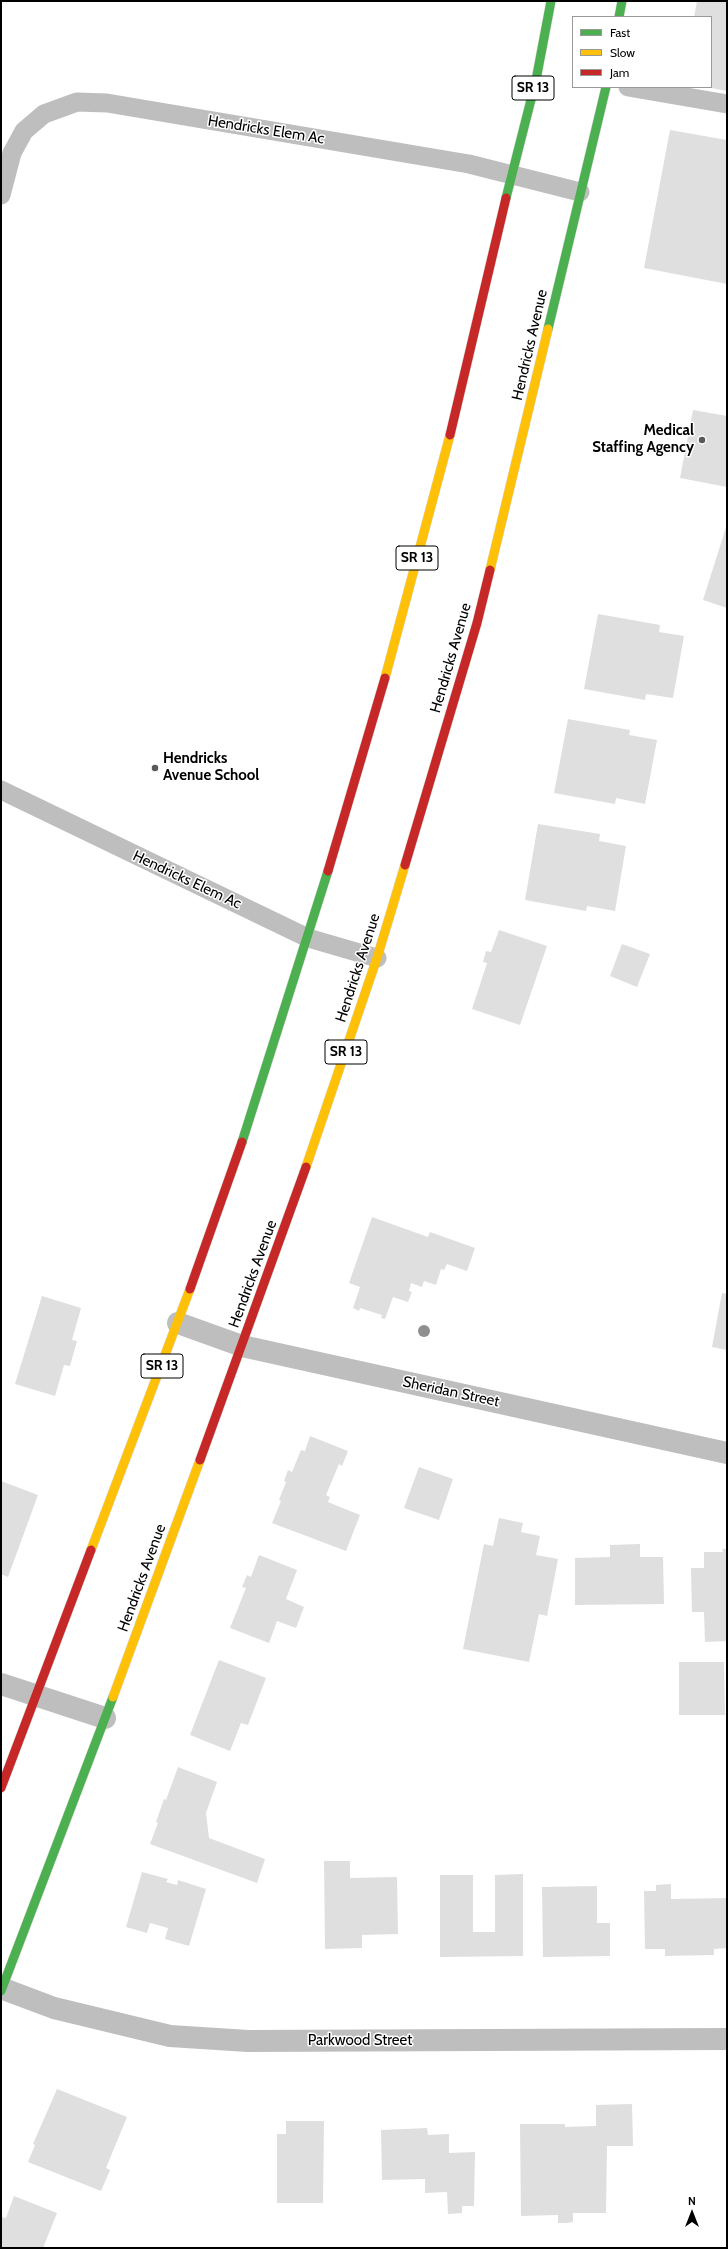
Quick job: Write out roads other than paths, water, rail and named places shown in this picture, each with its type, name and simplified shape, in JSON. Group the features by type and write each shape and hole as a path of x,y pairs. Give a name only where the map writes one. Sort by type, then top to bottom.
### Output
{"main road":[{"name":"SR 13","path":"1,1788 178,1323 255,1104 308,938 378,705 455,417 511,175 536,80 551,1"},
{"path":"619,16 622,1"},
{"name":"Hendricks Avenue","path":"1,1989 105,1718 242,1346 325,1115 377,958 477,623 606,88"}],"street":[{"name":"Sheridan Street","path":"178,1323 242,1346 727,1453"},
{"path":"1,1684 105,1718"},
{"name":"Parkwood Street","path":"1,1989 54,2008 170,2036 248,2041 727,2039"}],"lane":[{"path":"634,88 727,104"},
{"name":"Hendricks Elem Ac","path":"1,195 12,153 24,131 44,114 77,102 107,103 469,164 580,192"},
{"name":"Hendricks Elem Ac","path":"1,790 308,938 377,958"}],"place":[{"name":"Medical Staffing Agency","path":"702,440"},
{"name":"Hendricks Avenue School","path":"155,768"}]}
